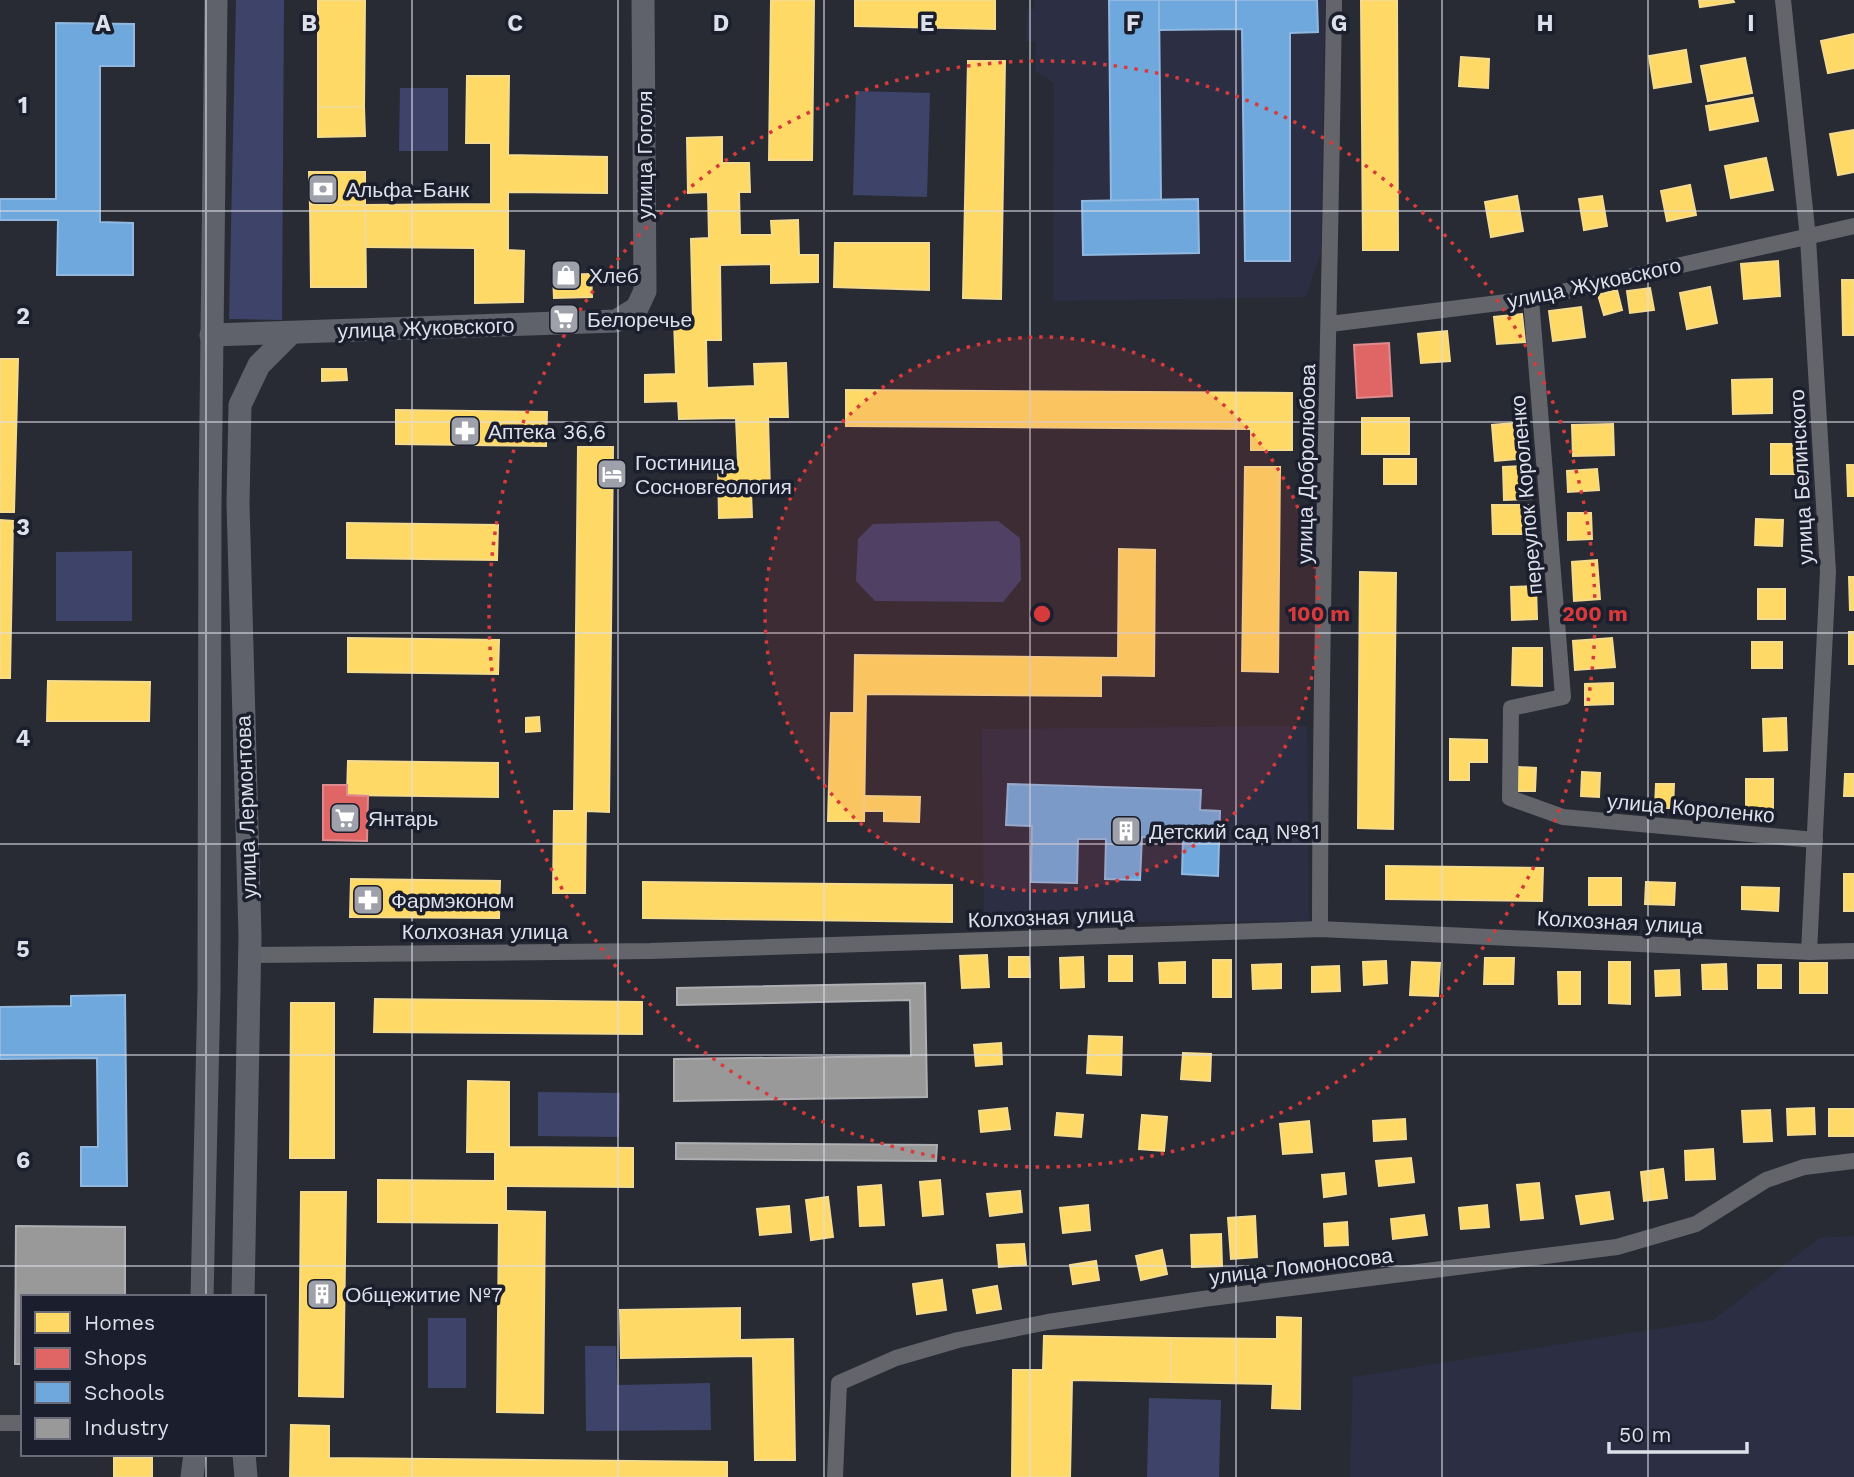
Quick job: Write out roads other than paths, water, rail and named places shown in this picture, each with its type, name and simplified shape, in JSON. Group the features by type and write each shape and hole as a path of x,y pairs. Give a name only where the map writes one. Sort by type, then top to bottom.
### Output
{"main road":[{"name":"улица Лермонтова","path":"202,1295 209,990 210,439 216,0"},
{"name":"улица Гоголя","path":"637,308 645,291 643,0"},
{"name":"улица Жуковского","path":"211,335 616,321 637,308"},
{"name":"улица Лермонтова","path":"243,1295 250,955 239,517 240,405 259,365 290,334"},
{"path":"211,407 240,405"},
{"path":"192,1477 195,1456"},
{"path":"244,1456 246,1477"}],"street":[{"name":"улица Добролюбова","path":"1320,929 1320,692 1330,324 1334,0"},
{"name":"улица Белинского","path":"1783,0 1808,238 1828,572 1809,952"},
{"name":"улица Жуковского","path":"1330,324 1531,299 1854,226"},
{"name":"переулок Короленко","path":"1531,299 1563,697 1511,708 1510,799 1563,817"},
{"name":"улица Короленко","path":"1563,817 1815,840"},
{"name":"Колхозная улица","path":"250,955 650,951 1320,929 1809,952 1854,951"},
{"name":"улица Ломоносова","path":"835,1477 839,1383 896,1358 958,1340 1048,1322 1203,1299 1617,1247 1696,1224 1766,1180 1804,1167 1854,1161"},
{"path":"0,1423 21,1423"}],"place":[{"name":"Альфа-Банк","path":"323,189"},
{"name":"Хлеб","path":"566,275"},
{"name":"Белоречье","path":"564,319"},
{"name":"Аптека 36,6","path":"465,431"},
{"name":"Гостиница Сосновгеология","path":"612,474"},
{"name":"Янтарь","path":"345,818"},
{"name":"Детский сад №81","path":"1126,831"},
{"name":"Фармэконом","path":"368,900"},
{"name":"Общежитие №7","path":"322,1294"}]}
